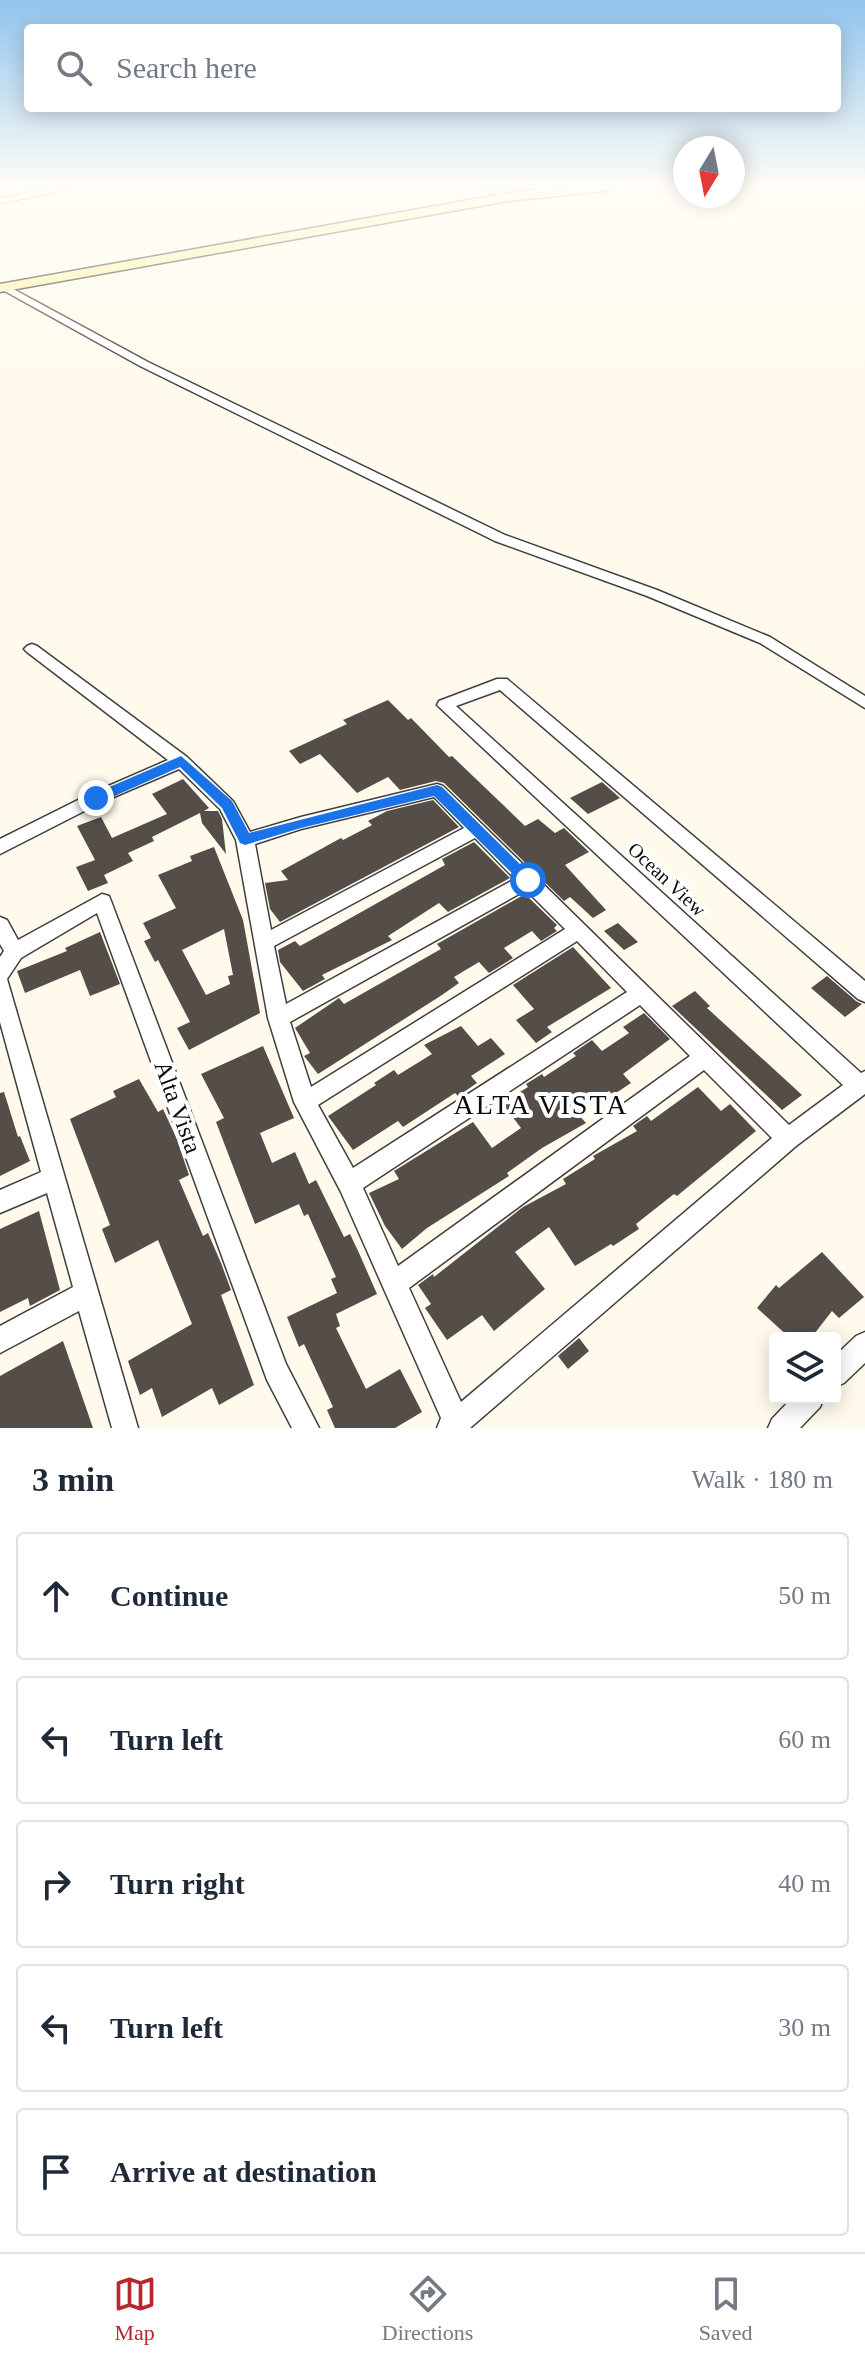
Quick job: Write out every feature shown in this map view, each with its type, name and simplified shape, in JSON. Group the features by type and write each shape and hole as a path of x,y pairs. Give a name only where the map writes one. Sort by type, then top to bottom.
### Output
{"street":[{"path":"2,287 190,254"},
{"path":"2,287 144,364 500,538 652,593 765,640 865,703"},
{"path":"32,649 181,761 227,805 245,840 278,1018 305,1102 349,1184 453,1426 788,1139 862,1083"},
{"name":"Ocean View","path":"862,1083 445,705 502,683 865,993"},
{"path":"0,847 96,798 181,761"},
{"path":"245,840 437,790 788,1139"},
{"path":"265,942 477,829"},
{"path":"278,1018 528,880"},
{"name":"Alta Vista","path":"0,973 14,952 102,901 276,1371 306,1428"},
{"path":"0,925 14,952"},
{"path":"305,1102 579,930"},
{"path":"0,985 125,1428"},
{"path":"349,1184 643,993"},
{"path":"394,1284 706,1056"},
{"path":"0,1202 54,1178"},
{"path":"0,1340 87,1293"},
{"path":"841,1368 865,1345"},
{"path":"781,1428 805,1404"}],"building":[{"path":"388,700 525,826 538,819 555,833 564,828 589,852 565,865 606,910 593,918 570,897 564,901 444,783 436,781 400,790 388,777 357,793 320,754 300,764 289,751 347,724 343,720"},
{"path":"183,779 209,808 204,811 218,811 222,819 226,854 202,823 200,813 128,853 133,861 104,875 108,883 88,891 76,867 95,860 77,826 101,817 112,838 167,814 152,794"},
{"path":"602,782 620,798 588,814 570,798"},
{"path":"433,800 459,827 280,922 270,909 265,883 288,880 281,871 372,825 368,821 387,811"},
{"path":"474,842 510,878 448,912 439,903 388,936 392,940 322,975 325,979 303,991 280,962 278,950 295,941 300,946 331,929 445,865 442,859"},
{"path":"214,847 243,920 260,1013 189,1050 177,1028 190,1022 158,960 155,962 144,941 151,938 143,923 176,908 158,875 192,861 190,856","holes":["224,929 233,975 228,976 230,984 206,995 182,950"]},
{"path":"525,894 557,925 554,928 557,931 541,941 532,931 504,948 513,958 489,973 479,962 454,977 459,983 442,995 318,1074 304,1056 310,1053 295,1028 339,998 344,1004 441,949 437,944"},
{"path":"618,923 638,942 624,950 604,931"},
{"path":"100,932 120,984 90,996 80,970 25,993 17,971 67,951 65,948"},
{"path":"573,947 611,988 547,1027 552,1032 536,1043 516,1020 534,1009 513,985"},
{"path":"827,976 862,1004 845,1017 811,988"},
{"path":"695,991 710,1006 707,1008 802,1095 782,1110 672,1006"},
{"path":"644,1013 670,1039 623,1074 631,1083 613,1095 609,1091 576,1112 586,1123 542,1148 507,1173 509,1176 427,1228 402,1249 385,1226 369,1193 399,1179 394,1171 473,1122 492,1148 521,1128 502,1103 528,1087 526,1084 542,1074 544,1077 576,1056 573,1053 592,1040 602,1051 629,1033 623,1027"},
{"path":"461,1026 478,1046 491,1038 505,1054 471,1076 477,1083 458,1096 455,1093 403,1127 398,1121 353,1150 328,1116 394,1070 398,1075 432,1054 424,1045"},
{"path":"263,1046 294,1118 260,1133 272,1163 295,1152 309,1184 316,1180 344,1237 350,1234 359,1253 377,1294 336,1314 340,1326 336,1328 366,1389 400,1369 422,1412 395,1428 335,1428 327,1410 333,1407 304,1344 299,1347 287,1317 337,1293 331,1279 336,1277 308,1214 304,1216 299,1204 255,1224 216,1122 224,1118 201,1074"},
{"path":"139,1079 158,1112 163,1109 176,1137 189,1175 179,1180 203,1236 208,1233 231,1290 221,1295 254,1385 219,1405 212,1388 162,1417 152,1388 140,1395 128,1361 192,1324 158,1240 115,1263 102,1229 110,1225 70,1119 116,1097 113,1091"},
{"path":"698,1087 721,1111 730,1104 756,1131 677,1196 674,1194 636,1224 639,1229 575,1266 549,1227 515,1252 545,1289 494,1331 482,1315 447,1340 425,1308 431,1304 418,1285 433,1274 434,1277 523,1207 566,1184 563,1179 595,1159 593,1156 637,1131 633,1126 647,1116 651,1121"},
{"path":"4,1092 18,1137 30,1161 0,1176 0,1093"},
{"path":"39,1211 60,1290 30,1306 28,1298 0,1312 0,1229"},
{"path":"822,1252 864,1297 839,1318 832,1311 816,1332 783,1332 757,1308 776,1285 779,1288"},
{"path":"579,1338 589,1351 568,1369 558,1356"},
{"path":"63,1341 93,1428 0,1428 0,1376"}],"district":[{"name":"ALTA VISTA","path":"541,1104"}],"route":[{"path":"96,798 181,761 227,805 245,840 437,790 528,880"}]}
